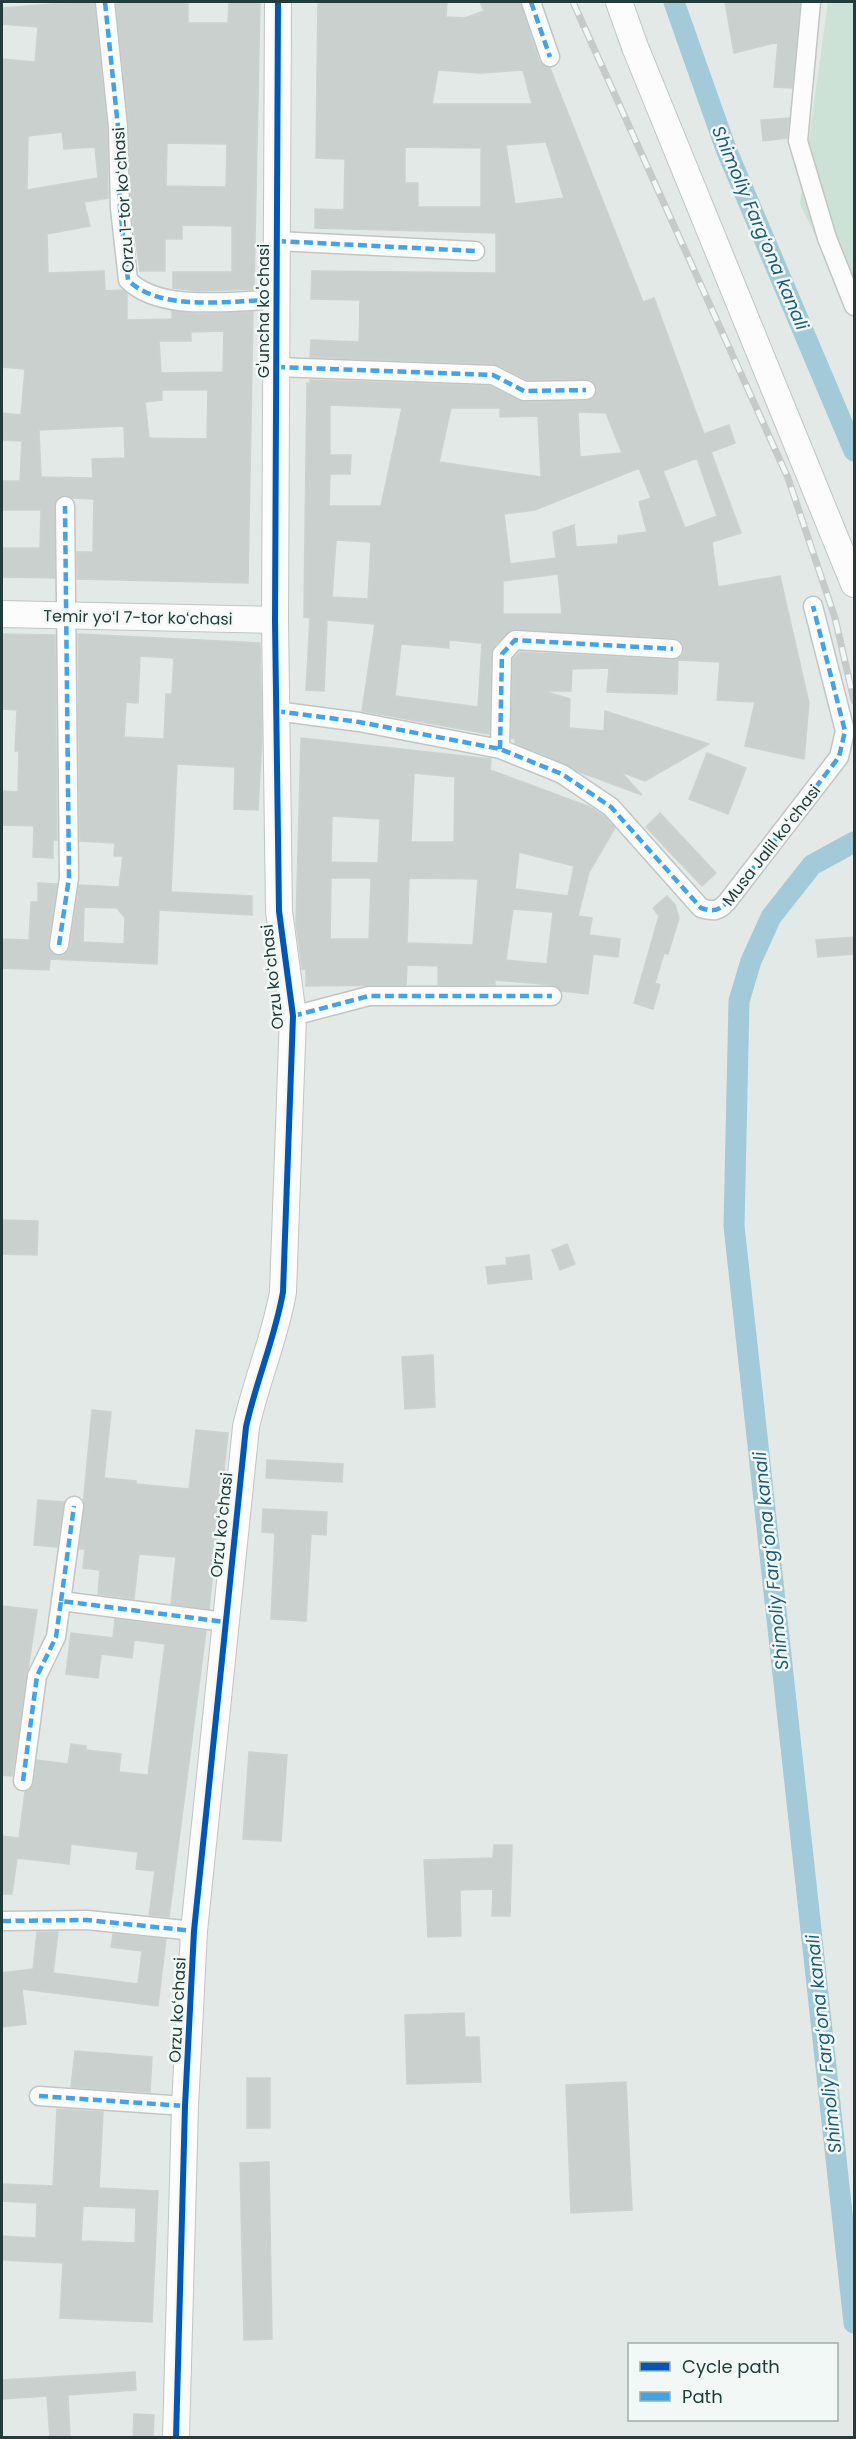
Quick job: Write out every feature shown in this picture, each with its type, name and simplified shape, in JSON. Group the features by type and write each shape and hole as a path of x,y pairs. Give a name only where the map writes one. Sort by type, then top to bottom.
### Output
{"street":[{"name":"Orzu 1-tor koʻchasi","path":"105,2 118,127 120,208 128,280 142,292 163,300 276,300"},
{"name":"G'uncha ko'chasi","path":"275,620 278,2"},
{"path":"531,2 550,57"},
{"path":"619,2 855,584"},
{"path":"811,2 798,141 827,238 855,306"},
{"path":"277,242 475,251"},
{"path":"276,367 493,375 524,391 586,390"},
{"path":"59,945 69,878 64,506"},
{"name":"Musa Jalil koʻchasi","path":"276,711 359,722 500,749 562,774 611,807 701,908 711,912 721,909 839,757 845,731 813,606"},
{"name":"Temir yoʻl 7-tor koʻchasi","path":"2,614 275,620"},
{"name":"Orzu koʻchasi","path":"176,2438 185,2106 194,1931 246,1427 251,1403 279,1316 283,1292 293,1016 279,911 275,620"},
{"path":"500,749 502,654 515,640 673,649"},
{"path":"293,1016 369,996 552,996"},
{"path":"23,1782 37,1676 56,1637 74,1506"},
{"path":"61,1601 225,1622"},
{"path":"2,1921 87,1920 194,1931"},
{"path":"39,2096 185,2106"}],"green space":[{"path":"828,2 854,2 854,315 800,204"}],"building":[{"path":"94,2 107,128 108,198 84,202 90,226 47,234 48,273 104,271 105,291 122,290 127,293 127,320 172,319 172,311 198,314 253,312 248,583 77,579 77,552 93,552 94,499 73,498 65,495 57,498 54,506 55,578 2,577 2,548 40,548 41,510 2,510 2,481 20,481 22,441 2,440 2,413 21,415 25,369 2,367 2,59 35,62 38,27 2,24 2,8","holes":["62,132 64,149 95,147 98,178 27,190 28,136","224,331 223,372 161,373 159,341 191,341 191,332","162,390 208,390 207,439 149,438 145,402 162,400","124,426 125,458 92,459 93,478 41,477 39,430"]},
{"path":"116,2 188,2 188,23 228,23 229,2 260,2 254,289 198,291 173,288 173,272 232,272 232,226 182,225 182,239 165,239 165,271 140,271 131,207 129,126","holes":["167,143 227,144 226,187 166,186"]},
{"path":"318,2 447,2 446,17 465,18 484,11 480,2 520,2 539,61 550,68 643,302 654,298 704,434 729,425 735,443 711,452 741,533 712,542 718,587 780,576 809,703 804,759 745,746 755,702 717,700 720,662 678,660 677,694 607,692 609,668 572,669 571,691 544,691 570,699 569,728 604,731 605,711 709,744 645,781 621,772 642,795 577,771 515,743 515,739 511,738 513,659 520,652 673,660 682,656 684,649 680,640 674,638 510,630 494,646 491,654 489,734 362,711 375,624 327,620 324,691 306,690 310,618 304,617 307,383 310,384 310,380 490,386 524,402 587,401 592,399 597,390 591,380 527,380 493,364 310,357 311,340 359,342 360,300 311,299 312,271 496,273 496,233 315,228 315,209 344,210 345,159 316,158","holes":["438,70 481,73 523,70 532,104 432,104","546,142 564,198 515,204 506,145","405,147 481,148 481,207 418,207 418,183 405,183","330,405 402,408 381,506 329,506 330,474 350,474 351,455 330,455","451,408 500,408 500,417 538,416 541,477 439,462","578,412 606,413 622,453 580,457","697,458 717,516 685,528 663,471","639,468 651,498 639,502 647,532 618,536 618,544 576,547 574,525 553,532 556,558 510,564 504,514 535,510","336,540 371,542 368,599 332,597","558,574 562,614 503,614 503,581","449,640 482,643 478,707 395,696 401,644 449,648"]},
{"path":"725,2 800,2 792,88 774,87 778,42 734,53"},
{"path":"789,118 787,138 763,141 761,120"},
{"path":"2,634 55,635 57,840 53,840 53,858 33,857 34,826 2,825 2,791 18,792 19,751 15,751 17,710 2,709"},
{"path":"78,634 260,643 262,734 258,810 234,809 235,767 177,764 171,892 252,896 252,915 159,910 157,964 50,959 49,970 2,968 2,939 29,940 31,902 38,902 38,883 57,884 48,944 52,953 58,956 64,955 70,947 79,885 119,887 123,856 114,856 115,843 80,841","holes":["140,656 174,658 172,694 166,694 164,739 124,737 126,702 138,703","84,907 117,908 125,918 124,944 83,942"]},
{"path":"301,738 491,759 490,770 590,807 604,816 615,828 589,872 578,916 592,918 589,935 620,939 618,957 593,954 588,994 562,991 553,985 495,980 495,985 438,985 438,966 407,965 406,985 306,986 306,969 302,969 296,924","holes":["414,773 455,777 454,842 411,842","332,816 380,819 378,863 331,862","519,852 574,866 568,896 515,889","331,878 371,878 369,939 330,939","409,878 478,879 473,945 407,943","513,909 553,912 547,964 506,960"]},
{"path":"707,753 746,768 728,814 689,799"},
{"path":"660,813 716,873 702,886 646,827"},
{"path":"667,896 675,905 679,918 668,954 664,953 655,983 660,985 653,1009 634,1003 659,916 653,908"},
{"path":"855,937 855,954 818,957 816,940"},
{"path":"2,1220 38,1221 37,1255 2,1254"},
{"path":"567,1244 575,1264 560,1270 552,1250"},
{"path":"529,1255 532,1279 488,1284 486,1267 507,1265 506,1258"},
{"path":"433,1355 435,1407 405,1409 402,1357"},
{"path":"92,1410 111,1412 104,1478 136,1481 136,1484 189,1489 196,1430 228,1433 209,1609 171,1604 176,1557 139,1554 134,1599 98,1594 100,1570 83,1568 85,1549 79,1549"},
{"path":"267,1460 343,1464 342,1482 266,1478"},
{"path":"38,1500 64,1502 57,1547 34,1545"},
{"path":"263,1509 327,1512 326,1535 311,1534 306,1621 271,1619 275,1533 262,1532"},
{"path":"2,1606 37,1610 12,1776 2,1775"},
{"path":"115,1619 206,1631 169,1917 149,1915 155,1871 136,1869 138,1852 71,1844 69,1864 17,1858 12,1894 2,1894 2,1836 19,1838 25,1792 34,1783 37,1760 68,1764 71,1744 86,1746 86,1750 121,1754 119,1772 148,1775 165,1644 134,1640 132,1658 101,1654 98,1678 66,1674 71,1633 113,1638"},
{"path":"249,1752 287,1755 281,1841 243,1839"},
{"path":"494,1845 512,1845 510,1916 492,1916 493,1889 460,1890 461,1936 428,1937 424,1860 493,1858"},
{"path":"37,1932 58,1932 53,1973 138,1984 142,1951 111,1947 113,1934 166,1939 158,2006 22,1989 26,2024 2,2027 2,1973 33,1969"},
{"path":"464,2013 465,2037 479,2037 481,2082 407,2084 405,2015"},
{"path":"75,2051 152,2057 150,2092 71,2087"},
{"path":"247,2078 270,2078 270,2128 247,2128"},
{"path":"626,2082 632,2210 571,2213 566,2085"},
{"path":"57,2109 103,2112 99,2188 158,2191 152,2322 60,2318 63,2263 2,2260 2,2236 36,2238 37,2203 2,2201 2,2184 53,2186","holes":["83,2206 136,2208 135,2243 81,2241"]},
{"path":"269,2162 272,2339 244,2340 240,2163"},
{"path":"135,2372 136,2390 68,2395 70,2438 50,2438 47,2396 2,2399 2,2380"},
{"path":"134,2414 154,2415 153,2438 133,2438"}],"waterway":[{"name":"Shimoliy Fargʻona kanali","path":"674,2 726,149 854,451"},
{"name":"Shimoliy Fargʻona kanali","path":"854,842 812,865 771,917 751,961 739,1001 734,1226 854,2323"}],"railway":[{"path":"573,2 788,478 835,618 854,701"}],"marked path":[{"path":"105,2 118,127 120,208 128,280 142,290 178,301 276,300"},
{"path":"531,2 550,57"},
{"path":"277,241 475,251"},
{"path":"276,367 493,375 524,391 586,390"},
{"path":"59,945 69,878 65,506"},
{"path":"276,711 359,722 500,749 562,774 611,807 701,908 715,910 727,902 839,757 845,731 813,606"},
{"path":"500,749 502,654 515,640 673,649"},
{"path":"293,1016 369,996 552,996"},
{"path":"61,1601 74,1506"},
{"path":"23,1781 37,1676 56,1637 61,1601 225,1622"},
{"path":"2,1921 87,1920 194,1931"},
{"path":"39,2096 185,2106"}],"cycle path":[{"path":"176,2438 185,2106 194,1931 246,1427 283,1292 293,1016 279,911 275,620 278,2"}]}
